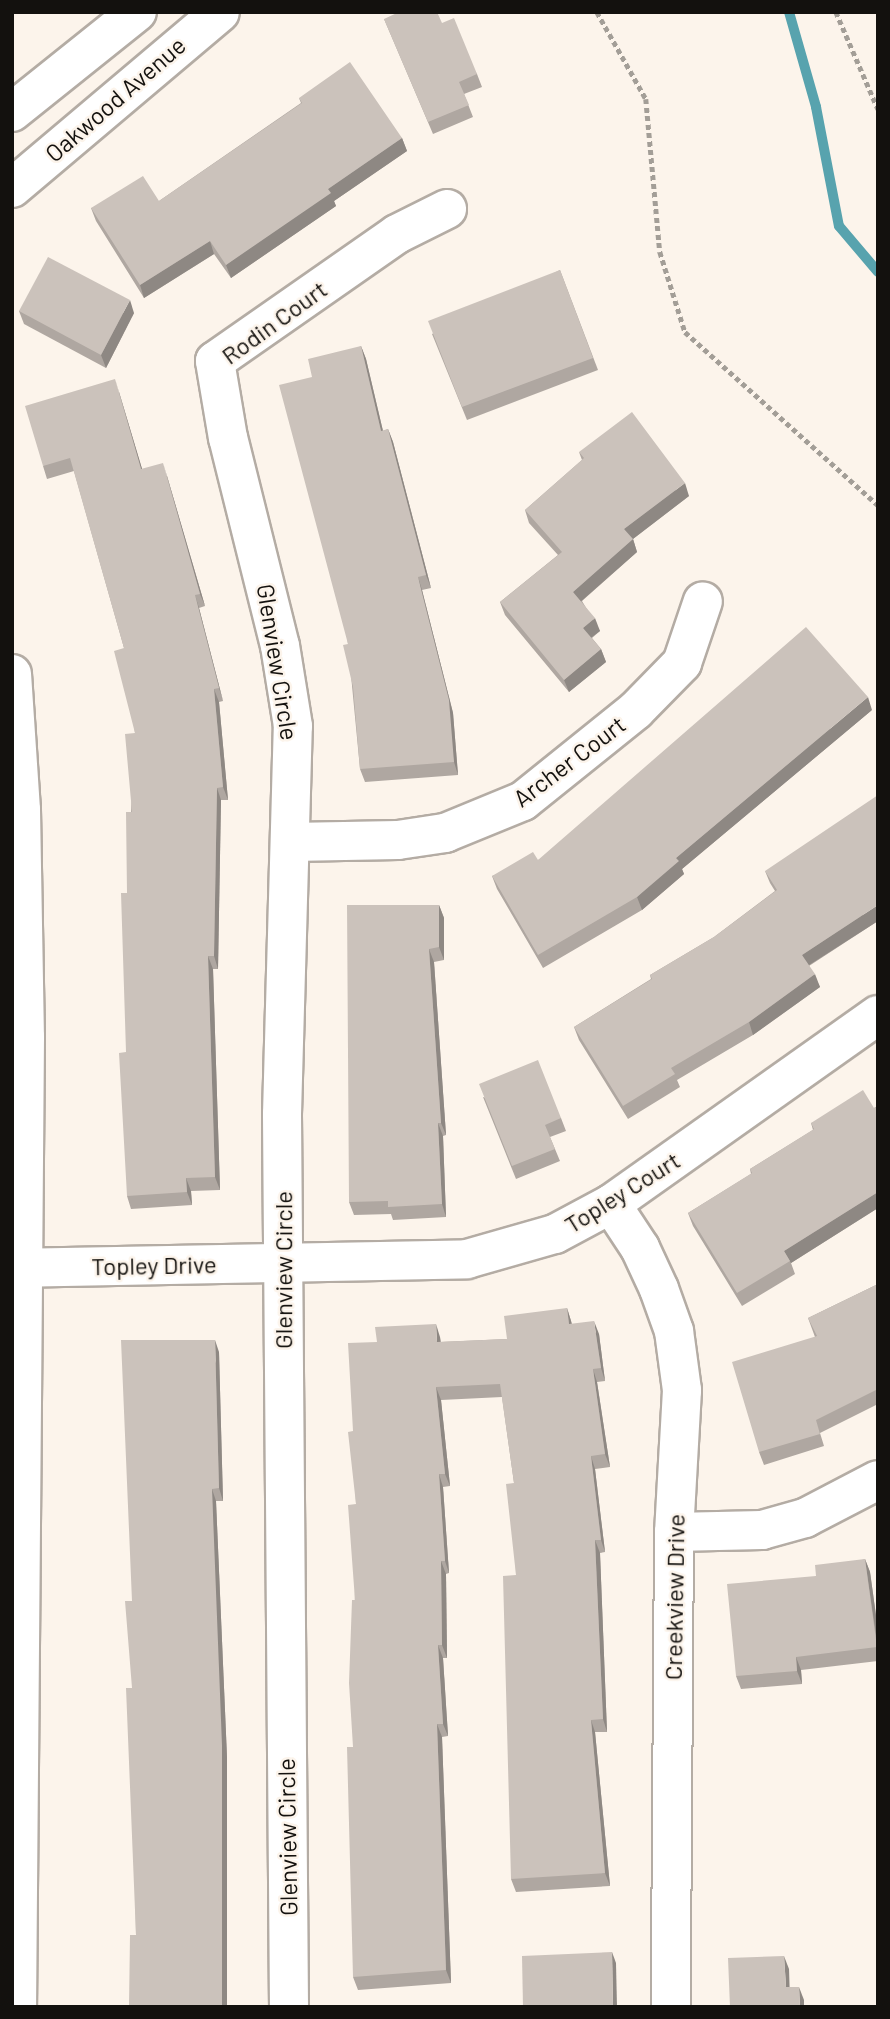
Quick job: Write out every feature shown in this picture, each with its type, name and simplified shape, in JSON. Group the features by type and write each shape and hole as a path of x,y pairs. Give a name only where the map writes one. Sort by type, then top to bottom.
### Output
{"street":[{"name":"Oakwood Avenue","path":"12,112 137,12"},
{"name":"Oakwood Avenue","path":"12,188 220,12"},
{"name":"Rodin Court","path":"254,537 228,438 215,361 397,234 447,209"},
{"name":"Glenview Circle","path":"254,537 280,646 293,726 282,1115 289,2007"},
{"name":"Archer Court","path":"291,842 398,840 445,833 523,801 636,710 682,663 703,601"},
{"path":"12,674 21,837 17,2007"},
{"name":"Topley Court","path":"284,1263 467,1259 555,1234 611,1204 878,1015"},
{"name":"Creekview Drive","path":"611,1204 640,1248 674,1331 682,1391 674,1532 671,2007"},
{"name":"Topley Drive","path":"18,1268 284,1263"},
{"path":"674,1532 762,1530 805,1518 878,1480"}],"path":[{"path":"597,12 646,99 660,251 685,332 878,505"},
{"path":"836,12 878,109"}],"building":[{"path":"399,12 437,12 442,23 454,18 477,74 459,82 469,105 428,122 384,19"},
{"path":"350,62 402,138 328,189 331,193 226,265 210,241 140,285 91,208 143,176 159,201 302,103 299,98"},
{"path":"48,257 130,300 101,355 19,311"},
{"path":"560,270 593,358 462,407 428,321"},
{"path":"361,346 381,431 388,429 426,575 418,577 449,700 454,762 360,769 353,687 343,645 348,644 279,385 312,377 308,359"},
{"path":"115,379 141,469 163,463 200,594 195,595 219,688 214,689 223,787 217,788 214,956 208,956 215,1177 186,1178 187,1192 127,1196 119,1053 126,1052 121,893 127,893 126,812 132,812 125,734 135,733 114,651 124,648 70,458 43,466 25,406"},
{"path":"632,412 685,483 624,529 633,539 573,592 595,618 583,628 601,649 564,680 500,602 562,552 525,510 584,458 579,452"},
{"path":"806,627 868,697 676,858 679,861 637,897 538,955 492,876 533,852 538,860"},
{"path":"878,795 878,905 802,955 815,974 749,1022 671,1068 675,1074 623,1106 574,1027 652,979 650,975 714,937 777,890 765,871"},
{"path":"347,905 439,905 439,947 429,949 441,1123 438,1123 442,1204 388,1207 388,1201 349,1202"},
{"path":"538,1060 561,1118 545,1125 555,1149 512,1166 479,1084"},
{"path":"863,1090 874,1108 878,1106 878,1192 784,1251 790,1261 737,1293 688,1213 752,1173 750,1169 814,1129 811,1123"},
{"path":"878,1284 878,1389 816,1420 820,1434 759,1452 732,1362 817,1336 808,1318"},
{"path":"567,1308 569,1324 594,1321 601,1368 593,1369 605,1454 591,1456 601,1540 595,1540 603,1719 591,1720 605,1873 511,1879 503,1576 516,1575 506,1484 514,1483 500,1384 436,1387 445,1474 439,1474 445,1561 441,1561 442,1645 438,1645 443,1724 437,1724 446,1970 353,1977 347,1747 353,1747 349,1683 352,1600 355,1600 348,1505 356,1504 348,1432 353,1431 348,1343 377,1342 375,1327 436,1324 437,1342 507,1339 504,1316"},
{"path":"121,1340 215,1340 219,1488 212,1489 222,1745 222,2007 129,2007 130,1935 136,1935 126,1688 132,1688 125,1601 132,1601"},
{"path":"865,1559 877,1647 796,1657 797,1671 736,1676 727,1584 816,1576 815,1565"},
{"path":"612,1952 613,2007 523,2007 522,1956"},
{"path":"784,1956 786,1987 799,1987 800,2007 730,2007 728,1958"}],"waterway":[{"path":"789,12 816,107 839,226 878,272"}]}
